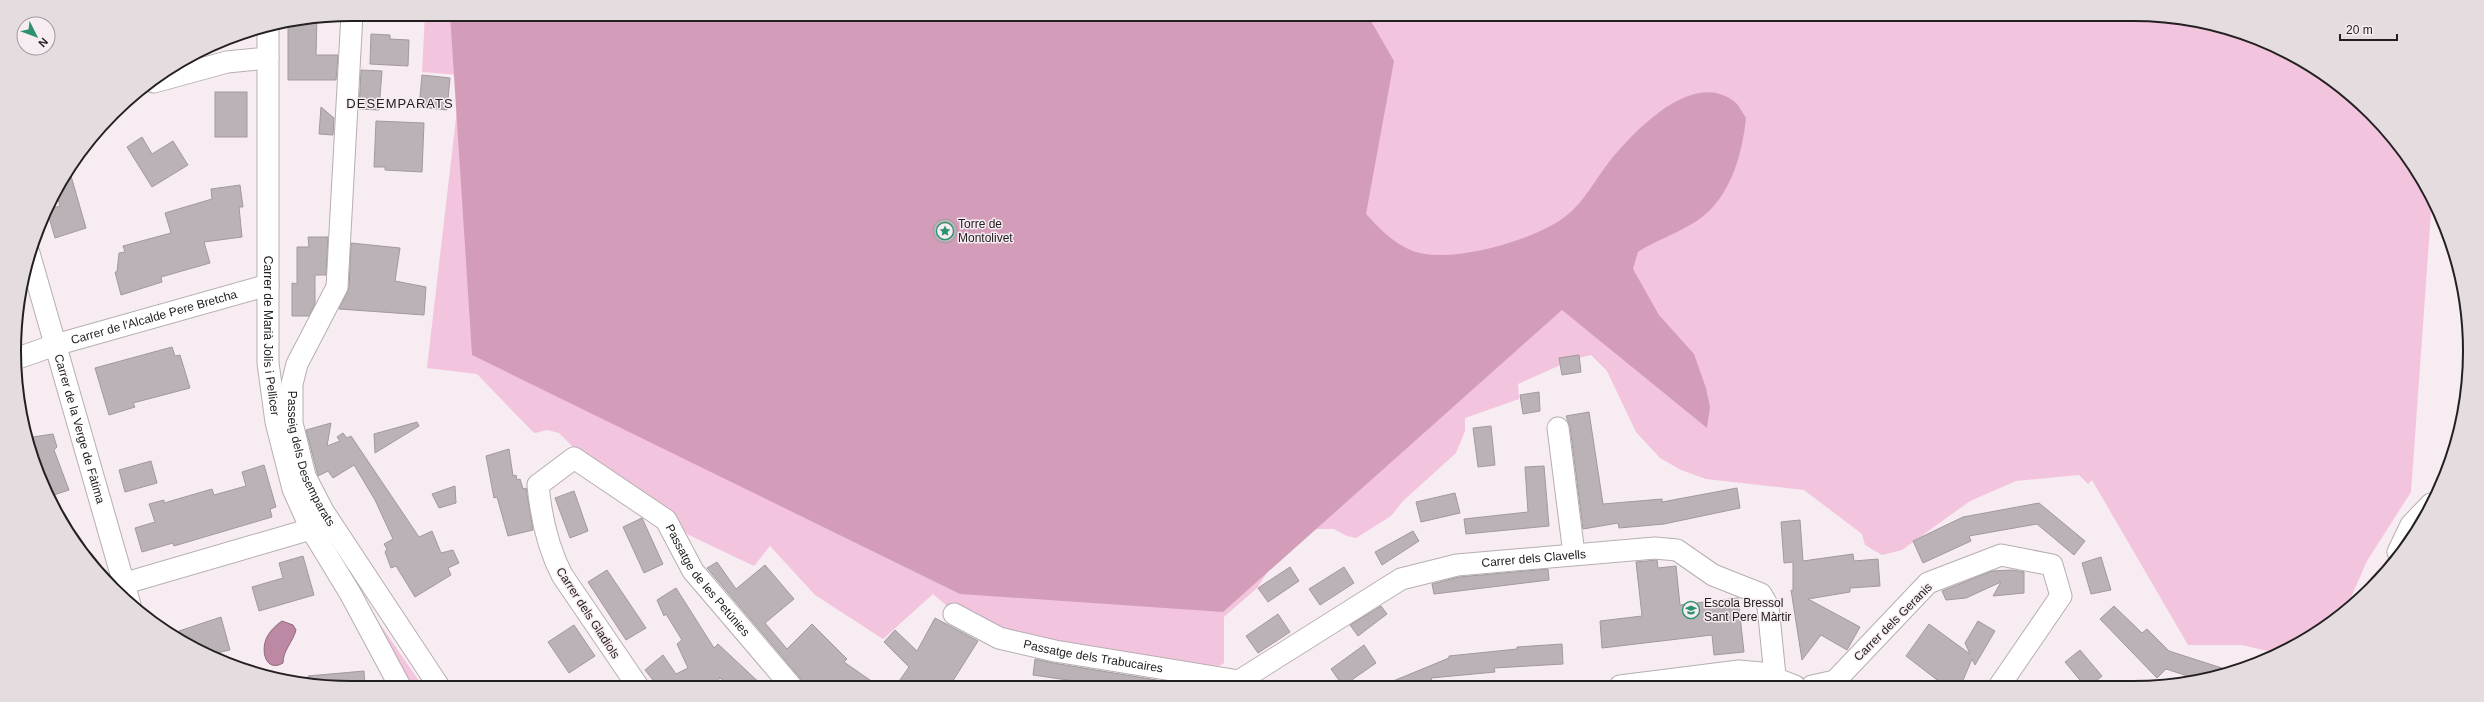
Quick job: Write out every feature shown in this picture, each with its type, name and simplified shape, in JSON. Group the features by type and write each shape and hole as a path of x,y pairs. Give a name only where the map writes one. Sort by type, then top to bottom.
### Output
{"street":[{"name":"Passeig dels Desemparats","path":"352,21 338,279 334,293 297,364 292,384 292,423 305,476 323,511 435,681"},
{"name":"Carrer de Marià Jolis i Pellicer","path":"268,32 268,364 276,422 293,489 311,529 350,593 397,681"},
{"path":"165,79 227,62 268,58"},
{"name":"Carrer de la Verge de Fàtima","path":"32,268 55,345 118,584"},
{"name":"Carrer de l'Alcalde Pere Bretcha","path":"21,357 55,345 268,285"},
{"path":"1558,428 1574,554"},
{"name":"Passatge de les Petúnies","path":"574,458 666,520 693,571 787,681"},
{"name":"Carrer dels Gladiols","path":"574,458 538,485 545,534 552,556 562,575 634,681"},
{"path":"2407,534 2416,520"},
{"path":"119,585 311,529"},
{"name":"Carrer dels Clavells","path":"1239,681 1401,579 1456,565 1655,548 1677,550 1713,575 1761,594 1768,606 1776,681"},
{"name":"Carrer dels Geranis","path":"1836,681 1928,583 2001,555 2052,566 2061,596 2003,681"},
{"name":"Passatge dels Trabucaires","path":"954,614 999,638 1054,652 1239,681"},
{"path":"1660,681 1739,671 1761,673 1774,681"}],"shaded area":[{"path":"425,21 2133,21 2197,27 2239,39 2279,55 2298,65 2334,89 2351,103 2381,133 2395,150 2419,186 2429,205 2431,210 2411,492 2367,561 2350,600 2334,613 2298,637 2269,651 2242,645 2188,645 2092,480 2088,484 2079,475 2016,481 1970,501 1902,550 1882,555 1865,545 1862,534 1804,490 1706,479 1681,470 1660,458 1636,432 1607,371 1591,355 1574,359 1518,384 1519,399 1465,418 1465,431 1456,453 1403,501 1391,516 1356,538 1347,536 1334,529 1316,529 1270,568 1257,588 1224,617 1224,663 1219,666 1094,650 1029,639 947,606 933,594 883,639 815,595 770,546 754,566 689,535 576,450 559,433 547,430 535,433 532,431 477,374 427,368 461,75 422,72"},
{"path":"450,21 1371,21 1394,61 1366,214 1399,244 1413,251 1429,254 1448,255 1492,248 1534,234 1552,225 1566,216 1578,204 1609,162 1633,135 1666,107 1684,98 1702,93 1720,94 1736,103 1746,118 1737,164 1723,193 1703,216 1684,229 1638,252 1633,269 1659,315 1694,354 1706,388 1710,407 1707,428 1562,310 1223,612 960,594 472,355"},
{"path":"358,592 419,681 409,681"},
{"path":"282,621 293,625 296,630 286,650 283,663 272,665 266,659 264,648 265,643 271,630"}],"building":[{"path":"317,23 316,55 338,55 336,80 288,80 288,27"},
{"path":"371,34 390,35 390,39 409,40 408,66 370,64"},
{"path":"361,70 382,71 379,110 359,109"},
{"path":"422,75 450,78 447,110 419,107"},
{"path":"215,92 247,92 247,137 215,137"},
{"path":"321,107 334,118 333,135 319,134"},
{"path":"376,121 424,123 422,172 385,170 385,167 374,167"},
{"path":"142,137 152,154 173,141 188,165 152,187 127,147"},
{"path":"71,177 86,228 55,238 49,218 54,208 60,206 58,199"},
{"path":"240,185 243,207 239,207 242,237 204,242 210,263 161,277 162,282 121,295 115,272 117,272 119,253 125,252 123,246 171,233 165,213 212,199 211,189"},
{"path":"945,219 950,220 956,226 956,236 950,242 945,243 940,242 934,236 933,231 934,226 940,220"},
{"path":"308,237 328,237 326,275 315,275 315,304 309,316 292,316 292,283 297,284 297,247 309,247"},
{"path":"351,243 400,248 395,281 426,287 424,315 339,309 349,288"},
{"path":"172,347 175,356 180,355 190,388 133,403 135,407 109,415 95,368"},
{"path":"1579,355 1581,372 1562,375 1559,358"},
{"path":"1539,392 1540,411 1523,414 1520,395"},
{"path":"1589,412 1603,504 1662,499 1662,502 1737,488 1740,508 1664,524 1619,528 1618,523 1583,529 1570,426 1566,416"},
{"path":"417,422 419,426 375,453 374,434"},
{"path":"331,423 327,446 340,441 337,437 343,433 347,438 351,436 419,537 432,531 441,553 453,550 459,563 448,568 451,575 415,597 396,566 391,568 385,552 387,549 384,544 393,539 375,500 354,465 333,478 328,471 318,476 306,430"},
{"path":"1491,426 1495,465 1478,467 1473,428"},
{"path":"53,434 57,447 54,450 69,490 54,495 46,477 32,437"},
{"path":"509,449 513,476 516,475 517,480 520,479 523,489 526,488 533,530 508,536 497,497 494,498 486,456"},
{"path":"151,461 157,483 125,492 119,470"},
{"path":"264,465 276,507 270,509 272,517 174,546 173,543 142,552 135,528 155,522 149,504 164,500 164,503 212,489 214,495 246,486 242,472"},
{"path":"1544,466 1549,526 1466,534 1464,519 1528,512 1525,467"},
{"path":"455,486 456,503 439,508 432,494"},
{"path":"574,491 588,531 570,538 555,498"},
{"path":"1455,493 1460,513 1421,522 1416,502"},
{"path":"2039,503 2085,541 2074,555 2037,524 1969,536 1971,541 1923,563 1913,541 1963,517"},
{"path":"642,518 663,564 644,573 623,527"},
{"path":"1800,520 1803,561 1853,554 1854,561 1878,559 1880,586 1850,588 1850,592 1808,599 1860,627 1847,650 1821,635 1802,660 1791,590 1793,591 1793,562 1784,563 1781,522"},
{"path":"1413,531 1419,541 1382,565 1375,552"},
{"path":"303,556 314,595 259,611 252,587 283,578 279,563"},
{"path":"2101,557 2111,590 2091,594 2082,563"},
{"name":"Escola Bressol Sant Pere Màrtir","path":"1657,560 1658,568 1676,566 1680,605 1738,598 1744,652 1714,655 1712,635 1602,648 1600,621 1642,616 1636,562"},
{"path":"717,562 736,589 765,565 794,599 765,623 787,649 812,624 847,659 844,662 871,681 802,681 707,568"},
{"path":"1290,567 1299,581 1268,602 1258,588"},
{"path":"1344,567 1354,583 1320,605 1309,589"},
{"path":"1548,569 1549,580 1434,594 1432,584 1459,577"},
{"path":"607,570 646,628 626,640 588,582"},
{"path":"2012,570 2024,572 2024,593 1993,596 2001,582 1966,598 1946,600 1942,591 1992,571"},
{"path":"676,588 714,648 718,644 758,681 723,681 720,678 717,681 654,681 645,670 663,655 676,674 688,668 677,644 682,640 666,614 664,616 657,600"},
{"path":"1381,606 1387,614 1358,636 1350,625"},
{"path":"2114,606 2142,633 2147,629 2169,651 2223,668 2188,676 2166,669 2157,678 2100,619"},
{"path":"1278,614 1290,632 1258,653 1246,636"},
{"path":"221,617 230,650 218,653 186,637 179,631"},
{"path":"935,618 978,641 953,681 899,681 909,667 884,642 895,630 917,651"},
{"path":"1978,621 1995,631 1975,665 1972,659 1963,681 1938,681 1906,656 1929,624 1970,654 1965,643"},
{"path":"574,625 595,656 569,673 548,642"},
{"path":"1562,644 1563,664 1494,668 1495,672 1431,678 1432,681 1393,681 1449,658 1449,656 1517,649 1517,647"},
{"path":"1364,645 1376,663 1350,681 1339,681 1331,669"},
{"path":"2080,650 2102,676 2096,681 2081,681 2065,662"},
{"path":"1035,659 1162,681 1074,681 1033,675"},
{"path":"364,671 365,681 329,680 308,678 308,676"}],"place":[{"name":"Torre de Montolivet","path":"945,231"},
{"name":"Escola Bressol Sant Pere Màrtir","path":"1691,610"}],"district":[{"name":"DESEMPARATS","path":"400,103"}]}
